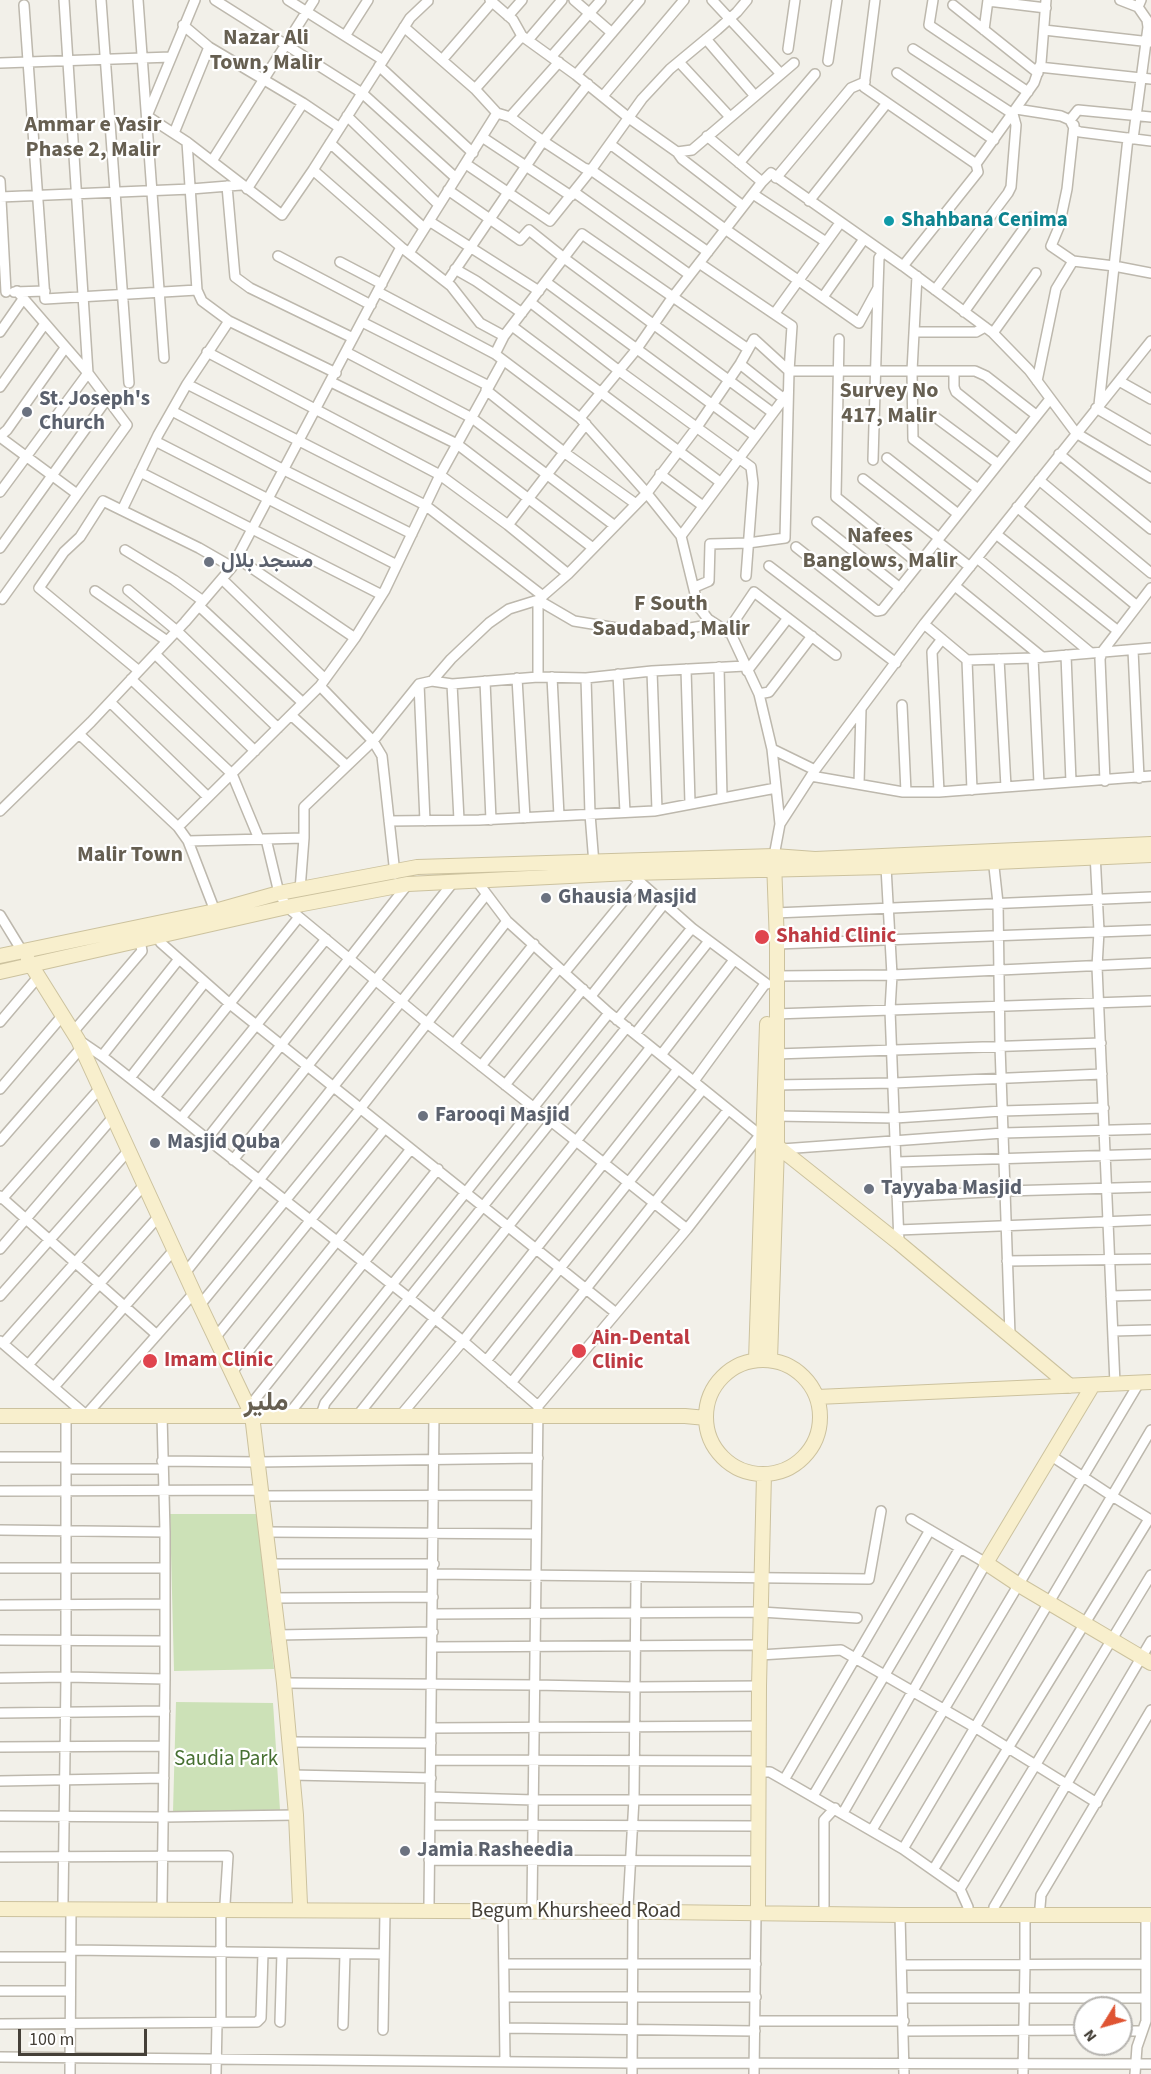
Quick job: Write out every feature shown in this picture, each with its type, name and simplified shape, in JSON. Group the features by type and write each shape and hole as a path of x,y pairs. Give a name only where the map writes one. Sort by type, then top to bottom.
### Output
{"main road":[{"path":"1095,852 1151,844"},
{"path":"0,956 215,911 279,893 417,867 594,868 815,859 1095,852 1151,855"},
{"path":"0,972 35,970 156,936 287,907 402,885 594,868 634,877 770,862 886,867 993,856"},
{"path":"770,862 777,944 770,981 775,1014 776,1054 775,1116 772,1140"},
{"path":"763,1360 772,1140 770,862"},
{"path":"22,951 78,1040 250,1411 262,1493 290,1742 300,1904"},
{"path":"772,1140 898,1236 1070,1386"},
{"path":"763,1360 782,1363 797,1371 809,1383 817,1397 820,1415 818,1433 810,1449 798,1462 782,1471 764,1474 747,1472 731,1464 718,1452 709,1436 706,1418 707,1402 713,1388 723,1376 736,1366 763,1360"},
{"path":"817,1397 1145,1382"},
{"path":"1092,1385 986,1563 1146,1660"},
{"path":"0,1416 162,1415 250,1411 288,1415 434,1415 538,1411 706,1418"},
{"path":"757,1910 764,1474"},
{"name":"Begum Khursheed Road","path":"0,1901 67,1906 223,1907 300,1904 503,1912 631,1909 757,1910 900,1915 1149,1912"},
{"name":"Begum Khursheed Road","path":"0,1909 162,1904 385,1912 421,1907 532,1905 582,1909"},
{"name":"Begum Khursheed Road","path":"757,1910 824,1906 1040,1907 1149,1912"}],"street":[{"path":"0,492 88,373 63,0"},
{"path":"101,0 129,383"},
{"path":"138,0 164,358"},
{"path":"147,116 194,0"},
{"path":"215,0 362,93 456,178"},
{"path":"288,0 345,36 381,63 473,153"},
{"path":"212,161 314,0"},
{"path":"345,36 368,0"},
{"path":"147,116 187,142 282,215 410,18 427,0"},
{"path":"508,16 522,0"},
{"path":"475,89 562,0"},
{"path":"574,0 612,33"},
{"path":"510,117 601,0"},
{"path":"576,75 640,0"},
{"path":"603,96 684,0"},
{"path":"711,0 781,74"},
{"path":"466,164 550,221 591,170 642,99 747,0"},
{"path":"788,49 795,0"},
{"path":"828,61 837,0"},
{"path":"875,0 864,87 976,164 978,172 903,266"},
{"path":"933,0 929,25 1028,92"},
{"path":"1097,406 1130,139 1146,79 1147,20 1139,4 1120,0"},
{"path":"442,60 491,1 513,20 525,38 677,152 682,159 743,206"},
{"path":"976,164 1034,83 1038,70 1046,4 988,1 984,30"},
{"path":"24,5 45,299 197,290"},
{"path":"953,5 1038,70 1146,79"},
{"path":"183,25 209,47 303,103 340,128"},
{"path":"405,27 475,89 497,114 510,117 584,168 591,170 708,252"},
{"path":"1044,30 1148,41"},
{"path":"706,39 755,96"},
{"path":"174,133 209,47"},
{"path":"913,49 1015,111 1061,116 1072,122 1076,130 1080,132 1151,141"},
{"path":"0,63 171,57"},
{"path":"679,62 730,117"},
{"path":"677,152 692,150 795,63"},
{"path":"897,73 994,140"},
{"path":"739,163 815,74"},
{"path":"777,178 851,88 865,82"},
{"path":"447,282 543,141 588,84"},
{"path":"244,187 303,103"},
{"path":"809,201 887,103"},
{"path":"1151,117 1078,110 1072,122 1065,199 1059,227 1051,243 1052,248 1073,261 1151,273"},
{"path":"935,290 1008,194 1011,187 1017,125 1015,111"},
{"path":"0,811 110,702 177,631 235,562 380,288 405,250 427,225 497,114"},
{"path":"347,116 439,205"},
{"path":"706,136 762,182"},
{"path":"483,137 572,194 690,275"},
{"path":"187,142 197,290 202,301 229,321 457,444 593,548"},
{"path":"330,143 427,225 470,248 538,291"},
{"path":"610,144 725,230 859,322 878,288"},
{"path":"313,170 405,250 447,282 480,323 504,336"},
{"path":"508,525 565,453 600,393 636,350 672,298 771,173 989,330 1037,381 1076,433 1151,478"},
{"path":"0,181 3,292 20,295 45,291"},
{"path":"227,186 235,277 250,288 353,338"},
{"path":"0,197 244,187"},
{"path":"448,190 520,240 529,230 774,413"},
{"path":"753,194 826,243"},
{"path":"964,312 1032,218"},
{"path":"775,313 840,223"},
{"path":"495,354 504,336 582,234 748,349"},
{"path":"823,297 864,240"},
{"path":"873,460 879,258 883,252"},
{"path":"278,256 371,305"},
{"path":"1037,381 1056,289 1073,261"},
{"path":"340,262 380,288 495,354 583,421 681,536 698,606 708,620 731,634 759,694 772,749 780,824"},
{"path":"694,586 709,581 710,544 748,543 785,538 786,396 792,326 699,263"},
{"path":"455,269 522,313"},
{"path":"914,333 989,330 1036,273"},
{"path":"917,276 912,371 913,439 978,489"},
{"path":"546,282 756,436"},
{"path":"0,598 2,599 127,426 88,373 20,295"},
{"path":"0,332 20,295"},
{"path":"530,302 618,370 751,466 753,471 746,576"},
{"path":"122,510 155,441 187,384 229,321"},
{"path":"362,322 488,388 565,453 636,504"},
{"path":"0,387 44,325"},
{"path":"512,326 720,482"},
{"path":"432,681 452,658 489,623 509,609 540,598 568,574 647,494 697,427 740,364 754,339 789,371 975,371 986,376 1036,415"},
{"path":"839,339 836,497 919,564"},
{"path":"770,862 780,824 813,773 924,624 1151,341"},
{"path":"65,348 7,430 0,436 77,494"},
{"path":"207,352 440,474 568,574"},
{"path":"346,352 472,418 615,526"},
{"path":"1141,354 1151,360"},
{"path":"178,827 323,682 355,638 382,595 440,474 503,361"},
{"path":"740,364 786,396"},
{"path":"954,371 956,392 1016,440"},
{"path":"1119,381 1151,399"},
{"path":"187,384 426,506 540,598 574,621 629,630 684,629 714,624"},
{"path":"681,536 786,396"},
{"path":"0,548 107,399"},
{"path":"796,547 877,611 882,610 1050,399"},
{"path":"1097,406 1151,440"},
{"path":"172,411 412,534"},
{"path":"935,417 997,463"},
{"path":"155,441 397,565"},
{"path":"1059,454 1151,529"},
{"path":"887,458 958,514"},
{"path":"140,472 382,595"},
{"path":"660,474 703,506"},
{"path":"863,479 970,567"},
{"path":"1039,480 1151,573"},
{"path":"139,671 39,588 64,552 80,537 103,501 199,548 235,562 355,638"},
{"path":"1017,507 1137,606"},
{"path":"817,522 900,588"},
{"path":"996,534 1118,631"},
{"path":"125,550 174,580 201,603 303,703"},
{"path":"976,558 1091,653"},
{"path":"769,567 896,663"},
{"path":"207,1139 349,958 402,885 394,870 382,756 373,741 323,682 222,579"},
{"path":"954,586 1038,657 1039,784"},
{"path":"1105,781 1100,659 1102,652 1151,588"},
{"path":"128,590 177,631 278,728"},
{"path":"95,591 167,641"},
{"path":"727,632 754,592 836,655"},
{"path":"538,677 540,598"},
{"path":"746,669 788,618"},
{"path":"924,624 967,660 1151,648"},
{"path":"759,694 769,692 812,636"},
{"path":"939,792 933,652 942,639"},
{"path":"1133,650 1139,778"},
{"path":"155,654 255,751"},
{"path":"1066,655 1071,782"},
{"path":"999,659 1006,787"},
{"path":"967,660 972,790"},
{"path":"300,890 304,807 373,741 419,684 432,681 452,684 538,677 586,678 719,667 746,669"},
{"path":"719,667 722,797"},
{"path":"686,669 690,803"},
{"path":"652,671 657,810"},
{"path":"618,674 625,812"},
{"path":"552,677 559,816"},
{"path":"517,678 525,818"},
{"path":"586,678 594,868"},
{"path":"131,679 232,774 262,839 279,893 287,907 427,1023 687,1230"},
{"path":"485,681 491,820"},
{"path":"419,684 425,821"},
{"path":"452,684 459,820"},
{"path":"110,702 208,797"},
{"path":"902,705 906,792"},
{"path":"859,784 861,709"},
{"path":"291,715 347,766"},
{"path":"79,734 178,827 188,841 215,911"},
{"path":"772,749 813,773 906,792 972,790 1151,777"},
{"path":"389,821 491,820 657,810 776,788"},
{"path":"188,841 304,838"},
{"path":"1095,852 1099,931 1097,967 1115,1384"},
{"path":"993,856 998,903 1000,1046 1010,1335"},
{"path":"886,867 892,975 890,1010 898,1236 1006,1226 1151,1220"},
{"path":"481,1066 562,970 634,877 692,928 734,960 770,981 1151,963"},
{"path":"233,1160 455,880"},
{"path":"476,880 507,921 609,1013 728,1110 772,1140 896,1140 1003,1133 1151,1129"},
{"path":"185,1273 486,894"},
{"path":"776,912 1151,897"},
{"path":"591,996 664,904"},
{"path":"0,915 22,951"},
{"path":"155,1097 300,917"},
{"path":"145,1184 2,1342 86,1415 157,1335 197,1299 285,1201 507,921"},
{"path":"617,1020 692,928"},
{"path":"777,944 1151,930"},
{"path":"156,936 160,943 230,1004 616,1313"},
{"path":"181,1118 326,939"},
{"path":"0,1141 78,1040 142,951 140,941"},
{"path":"635,1034 709,941"},
{"path":"454,1044 534,944"},
{"path":"102,1056 179,959"},
{"path":"661,1055 734,960"},
{"path":"0,1022 35,970"},
{"path":"694,1081 770,981"},
{"path":"130,1078 205,982"},
{"path":"505,1085 583,989"},
{"path":"775,1014 1151,1002"},
{"path":"288,1415 609,1013"},
{"path":"0,1089 63,1015"},
{"path":"321,1415 325,1403 627,1027"},
{"path":"78,1040 155,1097 463,1341 511,1383 538,1411"},
{"path":"776,1054 1101,1042"},
{"path":"358,1415 651,1047"},
{"path":"401,1415 463,1341 678,1069"},
{"path":"775,1085 894,1083 1102,1074"},
{"path":"101,1087 1,1197 157,1335"},
{"path":"486,1361 703,1089"},
{"path":"775,1116 895,1118 1002,1111 1104,1108"},
{"path":"511,1383 728,1110"},
{"path":"0,1249 114,1116"},
{"path":"216,1338 385,1128"},
{"path":"532,1905 538,1411 616,1313 687,1230 772,1140"},
{"path":"232,1372 411,1149"},
{"path":"0,1296 129,1150"},
{"path":"897,1162 1151,1154"},
{"path":"250,1411 438,1169"},
{"path":"897,1197 1151,1187"},
{"path":"28,1365 159,1216"},
{"path":"54,1388 174,1250"},
{"path":"1007,1261 1151,1259"},
{"path":"1111,1296 1151,1295"},
{"path":"1113,1330 1151,1330"},
{"path":"872,1830 1082,1477 1145,1382"},
{"path":"66,1415 66,1712 63,1857 70,1953 70,2074"},
{"path":"162,1415 165,1532 162,1904"},
{"path":"421,1907 429,1860 430,1825 434,1415"},
{"path":"903,1849 1151,1430"},
{"path":"933,1870 1150,1519 1050,1455"},
{"path":"0,1457 66,1457"},
{"path":"66,1469 258,1462 538,1458"},
{"path":"0,1491 163,1490 537,1495"},
{"path":"434,1574 869,1579 881,1511"},
{"path":"824,1906 824,1820 839,1811 913,1692 986,1563 911,1520"},
{"path":"0,1530 165,1532"},
{"path":"784,1780 930,1530"},
{"path":"266,1532 536,1534"},
{"path":"813,1796 960,1548"},
{"path":"269,1564 434,1564"},
{"path":"0,1568 165,1568"},
{"path":"960,1888 1151,1575"},
{"path":"632,2074 631,1861 634,1799 636,1577"},
{"path":"273,1598 433,1597"},
{"path":"0,1605 165,1604"},
{"path":"433,1614 761,1612 857,1618"},
{"path":"278,1635 433,1632"},
{"path":"0,1640 165,1641"},
{"path":"994,1907 1067,1784 1146,1660 1151,1641"},
{"path":"433,1647 635,1646 841,1650 976,1728 1097,1803"},
{"path":"0,1678 165,1679"},
{"path":"284,1683 634,1688 759,1686"},
{"path":"1040,1907 1041,1895 1151,1710"},
{"path":"0,1713 165,1711"},
{"path":"431,1728 759,1726"},
{"path":"290,1742 431,1743"},
{"path":"0,1747 164,1746"},
{"path":"431,1760 634,1761 760,1766 903,1849 960,1888 968,1907"},
{"path":"292,1775 430,1778"},
{"path":"0,1781 164,1779"},
{"path":"430,1797 534,1800 759,1800"},
{"path":"0,1816 296,1815"},
{"path":"430,1825 759,1826"},
{"path":"0,1857 228,1856 223,1907 216,2074"},
{"path":"429,1860 758,1861"},
{"path":"754,2074 757,1910"},
{"path":"383,2030 385,1912"},
{"path":"503,1912 506,2061"},
{"path":"1136,2069 1137,2047 1146,2021 1149,1912"},
{"path":"1023,2074 1024,1914"},
{"path":"900,1915 904,2074"},
{"path":"0,1957 70,1953 384,1954"},
{"path":"0,2024 257,2022 260,2020 262,1953"},
{"path":"280,2022 282,1953"},
{"path":"343,2025 345,1954"},
{"path":"504,1964 756,1964"},
{"path":"902,1965 1146,1964"},
{"path":"0,1991 70,1991"},
{"path":"504,1997 756,1997"},
{"path":"903,1998 1146,1998"},
{"path":"505,2028 633,2030 755,2026 904,2026 1073,2030"},
{"path":"1133,2031 1142,2031"},
{"path":"0,2057 632,2063 1023,2063 1136,2069 1151,2064"}],"green space":[{"path":"170,1514 257,1514 274,1669 174,1671"},
{"name":"Saudia Park","path":"176,1702 273,1703 280,1810 173,1812"}],"place":[{"name":"Shahbana Cenima","path":"889,221"},
{"name":"St. Joseph's Church","path":"27,412"},
{"name":"مسجد بلال","path":"209,562"},
{"name":"Ghausia Masjid","path":"546,898"},
{"name":"Shahid Clinic","path":"762,937"},
{"name":"Farooqi Masjid","path":"423,1116"},
{"name":"Masjid Quba","path":"155,1143"},
{"name":"Tayyaba Masjid","path":"869,1189"},
{"name":"Ain-Dental Clinic","path":"579,1351"},
{"name":"Imam Clinic","path":"150,1361"},
{"name":"Jamia Rasheedia","path":"405,1851"}],"district":[{"name":"Nazar Ali Town, Malir","path":"266,52"},
{"name":"Ammar e Yasir Phase 2, Malir","path":"93,138"},
{"name":"Survey No 417, Malir","path":"889,404"},
{"name":"Nafees Banglows, Malir","path":"880,550"},
{"name":"F South Saudabad, Malir","path":"671,618"},
{"name":"Malir Town","path":"130,856"},
{"name":"ملیر","path":"266,1404"}]}
